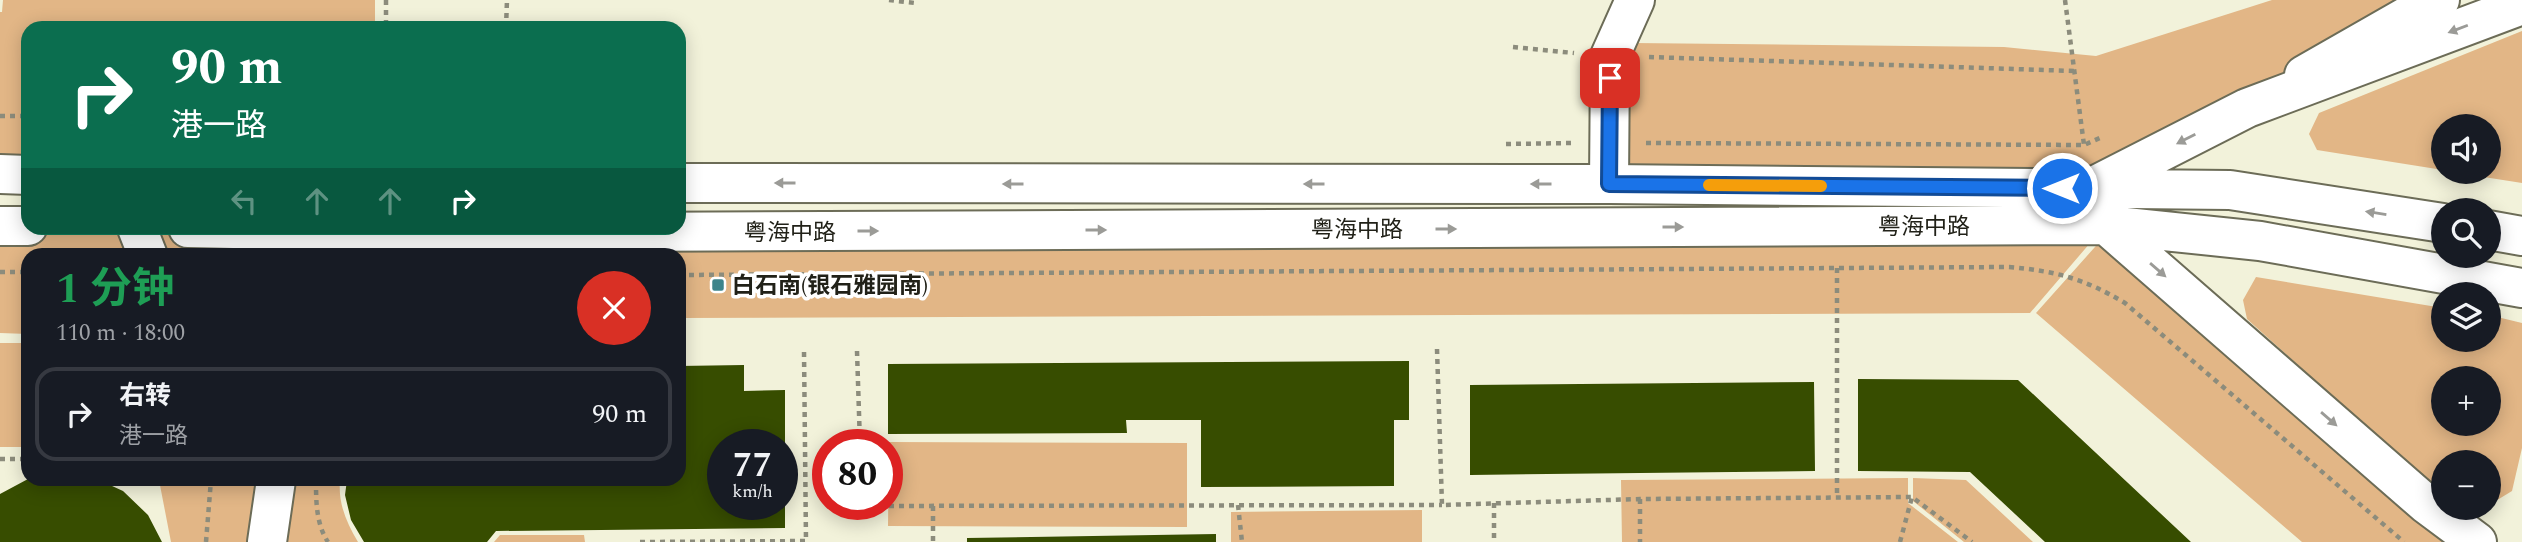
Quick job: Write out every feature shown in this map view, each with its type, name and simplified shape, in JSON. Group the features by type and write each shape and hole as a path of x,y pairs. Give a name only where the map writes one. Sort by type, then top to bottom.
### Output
{"main road":[{"path":"1609,184 1610,56 1635,0"},
{"path":"2088,188 2247,108 2440,0"},
{"path":"2247,108 2522,5"},
{"path":"0,174 21,175"},
{"name":"粤海中路","path":"686,183 1609,184 2230,190 2431,221"},
{"path":"2106,225 2426,503 2477,542"},
{"name":"粤海中路","path":"280,235 398,244 2106,225 2260,241 2522,288"},
{"path":"0,226 21,226"},
{"path":"2501,232 2522,236"},
{"path":"267,542 275,486"}],"path":[{"path":"386,0 386,21"},
{"path":"506,21 507,0"},
{"path":"889,0 915,3"},
{"path":"2066,0 2088,188"},
{"path":"1513,47 1610,56 2075,71"},
{"path":"0,116 21,116"},
{"path":"1499,144 2084,145 2110,134"},
{"path":"686,275 2009,267 2044,270 2097,286 2125,303 2404,542"},
{"path":"1837,268 1837,498"},
{"path":"0,272 21,272"},
{"path":"1437,349 1442,505"},
{"path":"640,542 806,541 804,351"},
{"path":"857,351 860,429"},
{"path":"0,459 21,459"},
{"path":"206,542 211,486"},
{"path":"316,486 321,531 328,542"},
{"path":"1900,542 1913,496"},
{"path":"903,506 1442,505 1640,499 1913,496 1972,542"},
{"path":"1640,499 1640,542"},
{"path":"1494,503 1494,542"},
{"path":"1238,505 1242,542"},
{"path":"933,506 933,542"}],"shaded area":[{"path":"3,0 375,0 375,21 21,21 21,161 0,161"},
{"path":"2272,0 2424,0 2086,179 1625,174 1625,58 1633,43 2004,47 2096,56"},
{"path":"2522,31 2522,183 2501,180 2501,114 2431,114 2431,168 2317,150 2309,134 2319,113"},
{"path":"2103,228 2030,313 686,318 686,248 21,248 21,334 0,333 0,231 21,231 21,235 686,235 686,230"},
{"path":"2103,238 2431,505 2431,520 2450,520 2477,542 2302,542 2036,313"},
{"path":"2256,277 2431,306 2431,352 2501,352 2501,318 2522,323 2522,448 2512,491 2501,498 2501,450 2431,450 2431,485 2247,319 2243,300"},
{"path":"0,343 21,343 21,447 0,447"},
{"path":"903,442 1187,443 1187,527 888,526 888,520 903,520"},
{"path":"1908,478 1908,503 1958,542 1622,542 1621,480"},
{"path":"1913,478 1966,480 2033,542 1964,542 1913,501"},
{"path":"160,486 257,486 247,542 171,542"},
{"path":"283,486 340,486 344,512 358,542 274,542"},
{"path":"1422,510 1422,542 1231,542 1231,512"},
{"path":"500,535 584,535 585,542 494,542"}],"building":[{"path":"1409,361 1409,420 1394,420 1394,486 1201,487 1201,420 1126,420 1127,433 903,434 903,429 888,429 888,364"},
{"path":"744,365 744,391 785,390 785,429 707,429 707,520 785,520 785,528 496,531 487,542 364,542 351,520 345,495 346,486 686,486 686,366"},
{"path":"1858,379 2018,380 2191,542 2045,542 1970,472 1858,471"},
{"path":"1814,382 1815,471 1470,475 1470,385"},
{"path":"21,483 21,486 112,486 123,491 148,515 162,542 0,542 0,494"},
{"path":"1216,534 1216,542 967,542 967,538"}],"slow traffic":[{"path":"1709,185 1821,186"}],"place":[{"name":"白石南(银石雅园南)","path":"718,285"}],"route":[{"path":"1610,78 1609,184 2062,188"}]}
